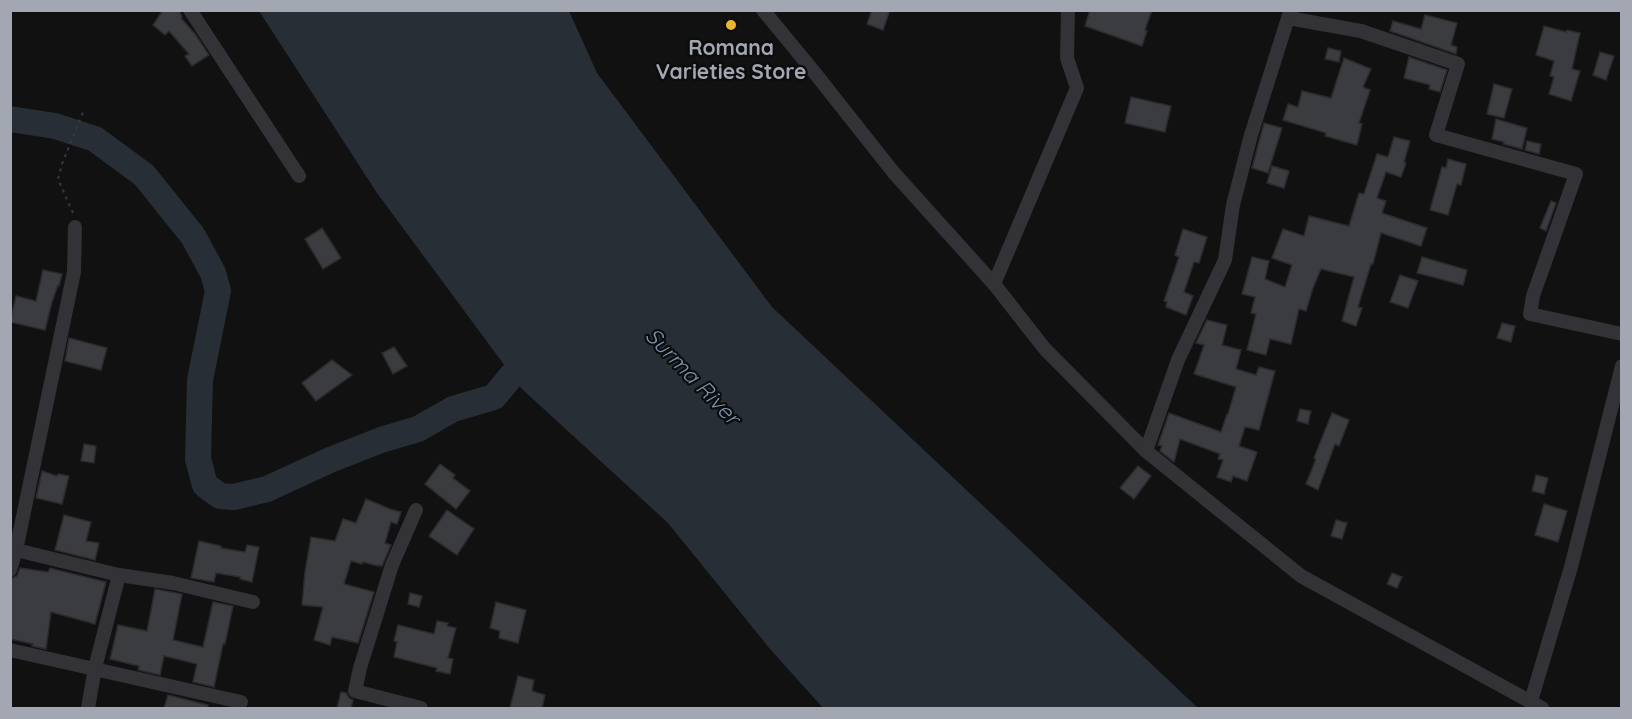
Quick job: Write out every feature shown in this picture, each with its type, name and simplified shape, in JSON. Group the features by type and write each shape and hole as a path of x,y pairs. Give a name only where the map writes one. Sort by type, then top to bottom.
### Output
{"street":[{"path":"190,10 299,176"},
{"path":"763,10 894,173 994,284 1045,349 1146,450 1302,576 1536,705 1622,366"},
{"path":"994,284 1077,88 1067,58 1068,10"},
{"path":"1146,450 1178,360 1225,260 1233,205 1251,135 1290,14 1361,31 1458,64 1436,135 1576,174 1533,296 1530,314 1622,334"},
{"path":"10,570 74,272 75,227"},
{"path":"416,510 392,565 355,691 421,708"},
{"path":"16,550 119,575 173,583 253,602"},
{"path":"88,708 95,668 119,575"},
{"path":"10,650 241,702"}],"path":[{"path":"75,227 72,209 58,179 83,112"}],"water":[{"name":"Surma River","path":"259,11 569,11 597,73 772,307 1198,708 823,708 770,649 668,523 522,389 377,193"}],"building":[{"path":"163,10 179,10 181,18 209,55 192,66 185,56 189,54 169,31 165,35 153,25"},
{"path":"872,10 890,10 883,30 867,24"},
{"path":"1090,10 1152,10 1142,46 1085,26"},
{"path":"1425,15 1457,23 1451,45 1457,47 1456,54 1390,31 1393,21 1421,29"},
{"path":"1544,26 1580,33 1572,69 1580,71 1571,101 1549,94 1554,77 1550,76 1554,61 1536,55"},
{"path":"1328,48 1341,51 1339,62 1325,59"},
{"path":"1600,52 1614,56 1606,80 1593,75"},
{"path":"1409,57 1447,70 1440,92 1429,89 1430,85 1404,78"},
{"path":"1344,58 1371,69 1363,87 1370,90 1359,123 1362,124 1357,145 1283,120 1288,104 1298,107 1302,91 1331,98"},
{"path":"1494,84 1512,89 1504,118 1487,114"},
{"path":"1131,97 1171,106 1165,132 1125,123"},
{"path":"1496,119 1527,128 1522,149 1492,139"},
{"path":"1264,123 1282,128 1268,173 1252,168"},
{"path":"1394,137 1410,141 1404,162 1406,163 1401,177 1386,172 1377,198 1386,201 1382,213 1427,228 1421,246 1381,233 1358,307 1362,308 1356,326 1342,321 1354,277 1321,269 1306,311 1299,309 1291,344 1270,339 1266,355 1247,350 1256,314 1251,313 1255,297 1242,294 1252,257 1269,261 1265,279 1285,287 1292,265 1272,258 1283,229 1304,236 1309,216 1349,226 1359,193 1364,194 1377,154 1388,157"},
{"path":"1527,141 1541,144 1539,154 1525,150"},
{"path":"1448,159 1466,164 1461,185 1457,184 1448,215 1430,210 1442,167 1446,168"},
{"path":"1272,166 1289,171 1284,188 1267,183"},
{"path":"1551,201 1556,203 1546,231 1540,228"},
{"path":"322,228 341,258 323,269 305,239"},
{"path":"1183,229 1207,237 1199,263 1194,262 1184,292 1193,296 1186,315 1166,307 1167,302 1164,301 1179,257 1175,255"},
{"path":"1422,257 1467,270 1463,285 1417,273"},
{"path":"43,270 62,274 45,330 10,322 16,296 36,301"},
{"path":"1400,275 1418,281 1408,308 1390,302"},
{"path":"1207,320 1227,325 1222,345 1241,350 1236,369 1256,375 1259,367 1275,371 1259,430 1245,427 1239,446 1257,452 1247,481 1233,476 1231,482 1217,477 1223,460 1218,459 1220,454 1180,439 1174,462 1160,451 1162,446 1158,445 1169,413 1221,432 1236,387 1194,374 1204,345 1196,343"},
{"path":"1502,323 1515,326 1511,342 1497,338"},
{"path":"69,338 107,348 101,370 65,361"},
{"path":"394,347 407,366 393,374 382,353"},
{"path":"332,360 352,375 316,401 302,383"},
{"path":"1300,409 1311,411 1308,424 1297,421"},
{"path":"1332,413 1349,420 1339,446 1335,444 1318,490 1306,484"},
{"path":"84,444 96,446 94,463 81,461"},
{"path":"440,464 455,475 453,478 470,491 456,509 425,484"},
{"path":"1138,466 1151,476 1134,499 1120,488"},
{"path":"42,471 57,476 58,474 69,476 62,504 36,498"},
{"path":"1536,475 1548,478 1544,494 1532,491"},
{"path":"366,499 401,512 397,524 391,522 385,543 391,545 382,566 351,561 344,584 374,592 358,643 332,637 330,645 314,640 323,607 302,605 311,537 335,541 343,519 356,523"},
{"path":"1544,504 1567,511 1558,542 1535,535"},
{"path":"447,510 474,529 457,555 429,536"},
{"path":"64,515 91,522 86,541 99,543 95,560 55,550"},
{"path":"1336,520 1347,523 1342,539 1331,536"},
{"path":"199,541 245,552 247,545 259,547 252,582 240,579 240,577 216,573 214,582 191,578"},
{"path":"20,568 48,572 50,568 106,582 95,624 51,612 46,649 10,639 10,579 17,576"},
{"path":"1392,573 1402,577 1397,588 1387,584"},
{"path":"155,589 182,594 173,640 203,647 213,602 233,606 214,687 193,682 197,664 164,656 160,675 138,670 139,666 110,659 118,625 147,631"},
{"path":"410,593 422,596 419,607 408,604"},
{"path":"496,602 526,610 518,643 499,638 500,631 490,628"},
{"path":"437,621 448,623 447,626 456,628 448,658 453,659 450,674 436,671 437,668 394,657 397,642 394,641 398,625 434,634"},
{"path":"518,676 534,680 532,691 545,695 542,708 510,708"},
{"path":"341,692 346,693 353,700 351,708 337,708"},
{"path":"168,695 208,705 208,708 164,708"}],"waterway":[{"path":"10,119 55,126 95,139 144,175 193,236 213,273 218,291 200,380 198,459 205,485 220,496 234,497 267,489 330,460 381,440 418,429 453,409 494,397 533,350"}],"place":[{"name":"Romana Varieties Store","path":"731,25"}]}
